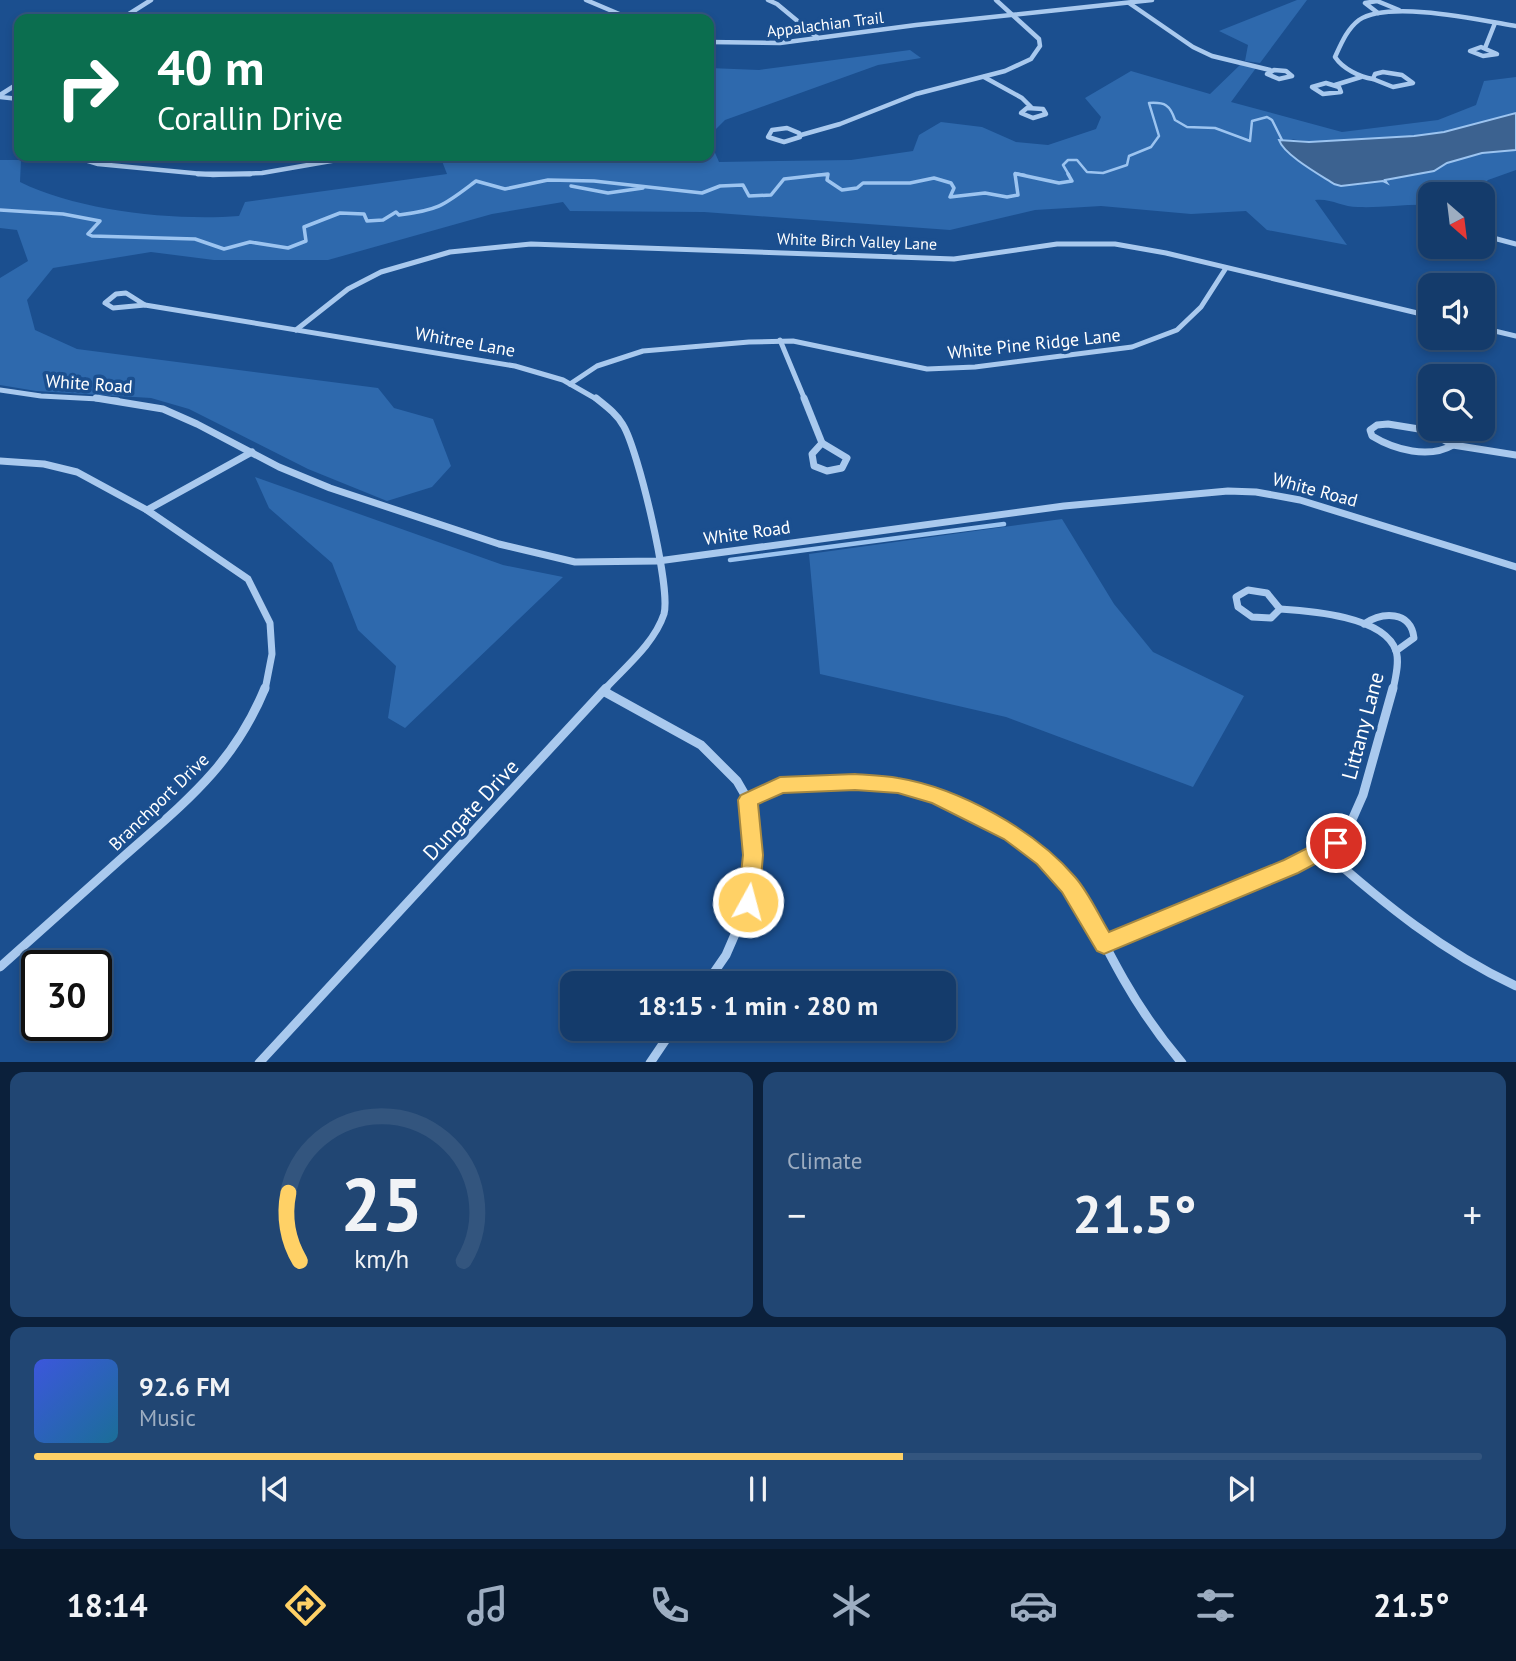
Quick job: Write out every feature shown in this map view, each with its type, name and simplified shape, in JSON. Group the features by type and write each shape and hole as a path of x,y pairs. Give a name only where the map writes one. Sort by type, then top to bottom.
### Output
{"street":[{"path":"129,14 151,0"},
{"path":"586,0 619,14"},
{"path":"768,0 777,4 818,38"},
{"path":"801,135 782,128 768,134 770,139 794,141 801,135 840,124 916,94 1005,71 1031,59 1040,46 1034,32 996,0"},
{"name":"Appalachian Trail","path":"714,42 761,44 1152,0"},
{"path":"1378,13 1365,3 1377,1 1400,10"},
{"path":"1129,3 1193,47 1212,56 1270,70 1282,70 1292,76 1287,79 1275,78 1267,74 1270,70"},
{"path":"1361,77 1340,64 1335,57 1358,20 1378,13 1400,10 1440,13 1516,26"},
{"path":"1485,48 1496,23"},
{"path":"1474,48 1485,48 1497,54 1483,56 1470,51 1474,48"},
{"path":"1335,85 1341,92 1323,94 1312,87 1318,83 1335,85 1361,77 1392,87 1404,87 1413,83 1408,76 1396,73 1378,73 1373,79"},
{"path":"984,77 1021,98 1031,107 1043,109 1046,114 1031,118 1021,113 1031,107"},
{"path":"88,161 213,175 262,173 331,161"},
{"path":"1495,238 1516,244"},
{"name":"White Birch Valley Lane","path":"296,330 348,289 381,272 450,252 531,244 954,259 1035,246 1096,242 1139,247 1418,313"},
{"name":"White Pine Ridge Lane","path":"570,384 597,366 643,351 780,340 927,369 975,367 1132,347 1177,330 1201,307 1226,268"},
{"name":"Whitree Lane","path":"145,305 138,297 128,293 117,294 105,303 113,308 145,305 482,360 530,369 586,391 607,407 623,425 632,447 658,561"},
{"path":"1495,331 1516,336"},
{"path":"780,340 822,443 847,457 842,468 827,471 814,466 812,454 822,443"},
{"name":"White Road","path":"0,390 19,395 134,402 194,421 295,474 354,497 525,553 600,564 658,561 1076,505 1228,491 1256,492 1289,498 1516,567"},
{"path":"1453,445 1450,449 1434,452 1392,446 1371,436 1370,430 1377,425 1388,424 1425,430 1453,445 1516,455"},
{"path":"147,510 252,452"},
{"name":"Branchport Drive","path":"0,461 44,464 70,470 147,510 248,579 270,623 272,654 267,684 251,722 230,753 197,792 0,967"},
{"name":"Dungate Drive","path":"259,1062 605,692 652,638 665,609 658,561"},
{"name":"Littany Lane","path":"1250,589 1265,592 1277,600 1280,609 1271,618 1252,617 1238,607 1236,597 1250,589"},
{"name":"Littany Lane","path":"1104,944 1323,850 1336,843 1349,828 1370,778 1397,671 1396,651 1385,637 1364,624 1320,613 1280,609"},
{"name":"Littany Lane","path":"1364,624 1382,614 1397,616 1409,623 1415,633 1414,638 1396,651"},
{"path":"605,692 701,746 737,781 748,800 753,855 748,902 726,955 715,971"},
{"path":"748,800 780,785 816,782 898,786 937,796 1012,833 1044,858 1070,886 1140,1007 1182,1062"},
{"path":"1323,850 1403,921 1481,971 1516,986"},
{"path":"650,1062 665,1041"}],"shaded area":[{"path":"1297,0 1307,0 1260,63 1245,61 1248,45 1219,31"},
{"path":"910,50 921,58 878,65 725,120 714,131 714,68 759,70"},
{"path":"1241,64 1256,68 1231,102 1342,132 1438,120 1476,105 1484,81 1516,77 1516,113 1451,130 1407,137 1345,142 1291,139 1383,181 1434,171 1447,163 1482,153 1516,150 1516,170 1486,182 1418,182 1418,205 1358,207 1315,200 1347,245 1267,230 1246,211 1191,214 1101,206 1035,210 950,230 704,212 570,211 563,202 492,214 328,260 214,260 151,252 53,268 27,300 35,330 77,349 378,388 394,408 433,419 451,466 432,487 387,501 308,469 189,409 151,398 36,391 0,385 0,278 28,261 17,230 0,228 0,160 21,161 20,182 44,192 98,207 185,217 239,216 245,202 447,174 442,161 714,161 714,150 719,162 851,160 913,151 919,135 941,122 982,127 1016,142 1048,145 1096,129 1101,117 1085,98 1131,71 1210,94"},
{"path":"1516,113 1516,150 1482,153 1447,163 1434,171 1385,180 1387,183 1383,181 1341,186 1334,184 1295,158 1279,140 1309,142 1414,136 1444,132"},
{"path":"255,477 503,565 563,577 405,728 388,718 396,666 358,630 332,563 269,508"},
{"path":"1062,519 1114,604 1153,652 1244,696 1193,787 1006,717 820,674 809,554"}],"waterway":[{"path":"1069,175 1063,165 1068,160 1077,160 1087,172 1103,173 1127,165 1129,156 1151,147 1159,136 1149,103 1166,106 1175,120 1187,127 1215,128 1250,141 1252,121 1267,117 1272,120 1282,140"},
{"path":"828,175 827,180 842,190 857,188 863,183 910,183 934,178 951,183 954,188 950,197 985,193 1007,197 1018,195 1015,174"},
{"path":"1015,174 1025,175"},
{"path":"1017,174 1059,183 1072,181 1068,174"},
{"path":"0,210 63,214 100,221 88,234 92,236 195,239 224,249 250,242 288,248 306,241 304,227 340,213 364,214 367,221 383,220 396,212 399,215 424,211 448,201 476,181 505,189 548,180 594,181 702,193 720,186 743,185 749,196 771,195 784,179 819,175"},
{"path":"819,175 828,175"},
{"path":"819,175 828,175"},
{"path":"571,186 608,193 643,188"},
{"path":"730,560 1004,524"}],"route":[{"path":"748,902 753,878 748,800 780,785 798,783 855,782 898,786 937,796 1012,833 1044,858 1070,886 1104,944 1291,866 1336,843"}]}
